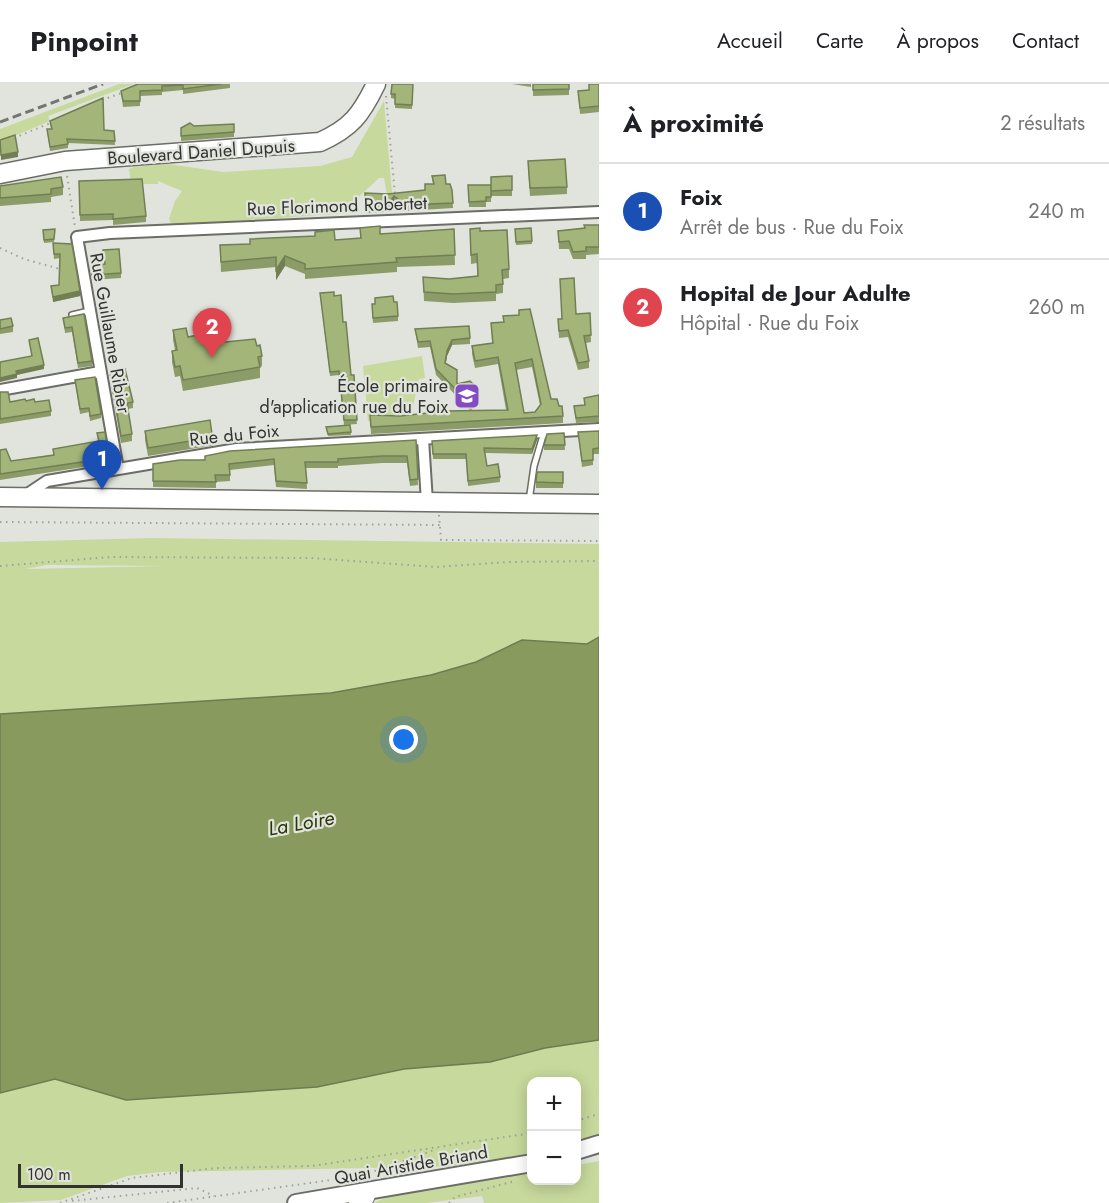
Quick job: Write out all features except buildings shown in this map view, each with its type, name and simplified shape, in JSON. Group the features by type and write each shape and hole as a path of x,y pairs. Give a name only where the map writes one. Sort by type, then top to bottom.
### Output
{"main road":[{"name":"Boulevard Daniel Dupuis","path":"0,174 65,161 320,142 341,133 359,116 380,89"},
{"path":"0,497 599,504"},
{"path":"581,1149 599,1144"},
{"name":"Quai Aristide Briand","path":"296,1203 362,1198 527,1165"}],"street":[{"name":"Rue Florimond Robertet","path":"76,233 599,212"},
{"name":"Rue Guillaume Ribier","path":"76,233 118,470"},
{"path":"0,390 100,372"},
{"name":"Rue du Foix","path":"22,497 47,481 237,449 599,429"},
{"path":"423,439 427,502"}],"lane":[{"path":"72,315 89,311"},
{"path":"529,503 534,466 544,432"}],"path":[{"path":"380,89 396,204"},
{"path":"100,101 126,92"},
{"path":"11,139 56,120"},
{"path":"65,161 76,233"},
{"path":"0,249 24,259 83,275"},
{"path":"0,522 441,525 441,540 599,542"},
{"path":"0,566 111,557 311,558 436,567 518,561 599,561"},
{"path":"581,1119 599,1114"},
{"path":"66,1202 132,1178 216,1168 312,1166 527,1134"},
{"path":"167,1203 369,1172 429,1154 439,1148"},
{"path":"450,1203 455,1197 516,1180"},
{"path":"60,1203 197,1188 214,1196"}],"shaded area":[{"path":"119,84 134,84 48,116 50,121 0,142 0,129"},
{"path":"384,101 393,204 389,206 384,178 379,178 348,207 348,213 178,225 171,223 169,219 175,201 182,191 158,181 158,184 131,184 129,169 134,167 168,164 223,172 320,166 352,157"},
{"path":"422,356 425,378 419,379 410,420 368,421 363,366"},
{"path":"152,538 599,544 599,637 587,644 522,640 476,662 431,675 331,693 0,714 0,542","holes":["47,565 167,566 25,569"]},
{"path":"599,1040 599,1135 581,1142 581,1077 527,1077 527,1155 469,1166 160,1172 127,1176 61,1200 0,1203 0,1093 55,1079 126,1100 317,1087 404,1069 490,1062 545,1048"},
{"path":"599,1161 599,1203 484,1203 482,1196 426,1203 374,1203 392,1195 527,1173 527,1185 581,1185 581,1164"}],"water":[{"name":"La Loire","path":"599,637 599,1040 545,1048 490,1062 404,1069 317,1087 126,1100 55,1079 0,1093 0,714 331,693 431,675 476,662 522,640 587,644"}],"railway":[{"path":"0,122 103,84"}],"place":[{"name":"Hopital de Jour Adulte","path":"212,358"},
{"name":"École primaire d'application rue du Foix","path":"467,396"},
{"name":"Foix","path":"102,490"}]}
